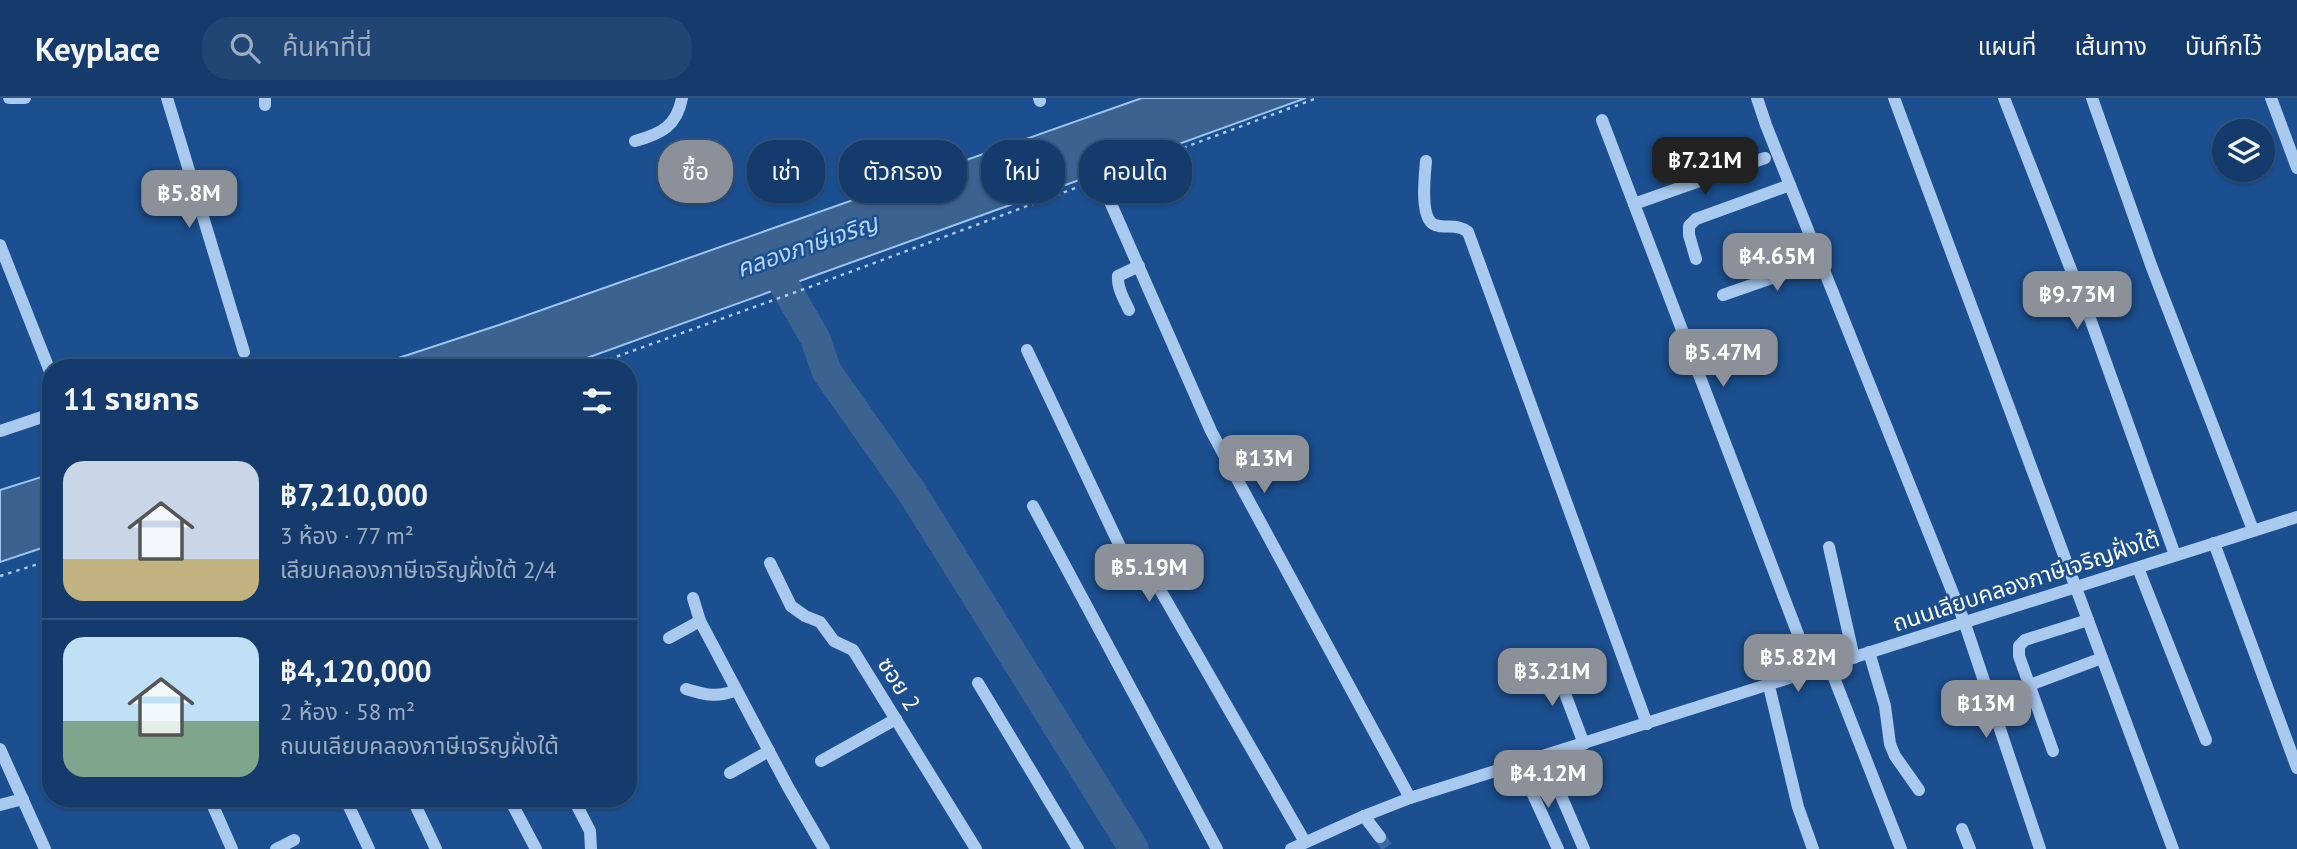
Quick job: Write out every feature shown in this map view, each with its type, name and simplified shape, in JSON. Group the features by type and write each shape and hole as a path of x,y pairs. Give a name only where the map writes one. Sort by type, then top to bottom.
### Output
{"street":[{"path":"9,98 25,98"},
{"path":"167,98 244,352"},
{"path":"635,142 655,136 668,126 679,113 682,98"},
{"path":"1757,98 1964,621 2040,849"},
{"path":"1894,98 2173,849"},
{"path":"2004,98 2091,321 2175,555"},
{"path":"2092,98 2151,265 2253,530"},
{"path":"2271,98 2297,168"},
{"path":"1602,120 1812,671"},
{"path":"1634,204 1765,158"},
{"path":"1426,161 1423,190 1430,221 1436,226 1458,226 1468,232 1647,724"},
{"path":"1696,259 1689,226 1696,219 1790,185"},
{"path":"1111,203 1211,431 1410,798"},
{"path":"0,245 45,359"},
{"path":"1723,295 1820,261"},
{"path":"1129,310 1117,279 1139,266"},
{"path":"1027,350 1125,557 1154,581 1305,842"},
{"path":"0,431 42,417"},
{"path":"1033,506 1217,849"},
{"name":"ถนนเลียบคลองภาษีเจริญฝั่งใต้","path":"1291,849 1410,798 1545,758 1769,687 1964,621 2297,517"},
{"path":"2214,543 2297,768"},
{"path":"1829,547 1854,657"},
{"name":"ซอย 2","path":"770,562 791,606 820,622 834,641 853,650 976,849"},
{"path":"2138,568 2206,740"},
{"path":"692,598 700,621 736,690 824,849"},
{"path":"2053,751 2019,656 2019,646 2025,640 2088,620"},
{"path":"669,638 700,621"},
{"path":"1869,652 1885,706 1890,744 1895,756 1919,790"},
{"path":"2030,685 2102,658"},
{"path":"1552,659 1584,744"},
{"path":"1829,665 1901,849"},
{"path":"978,682 1077,849"},
{"path":"1769,687 1798,807 1813,849"},
{"path":"687,689 706,695 725,695 736,690"},
{"path":"821,761 896,719"},
{"path":"0,749 45,849"},
{"path":"730,773 769,751"},
{"path":"1545,758 1584,849"},
{"path":"1519,764 1558,849"},
{"path":"0,806 23,799"},
{"path":"213,807 232,849"},
{"path":"349,807 369,849"},
{"path":"416,807 436,849"},
{"path":"514,807 536,849"},
{"path":"578,807 590,831 591,849"},
{"path":"1364,816 1380,836"},
{"path":"1962,829 1970,849"},
{"path":"276,849 294,840"}],"path":[{"path":"610,359 1317,98"},
{"path":"0,576 42,563"}],"water":[{"path":"1142,98 1306,98 1190,140 1079,140 1079,180 1065,185 1065,140 1023,140"},
{"name":"คลองภาษีเจริญ","path":"981,155 981,203 1016,203 584,359 395,359 845,203 967,203 967,160"},
{"path":"42,477 42,548 0,562 0,490"}],"waterway":[{"name":"คลองภาษีเจริญ","path":"770,260 815,338 827,372 913,494 1134,849"}],"tunnel":[{"path":"1380,837 1388,849"}]}
